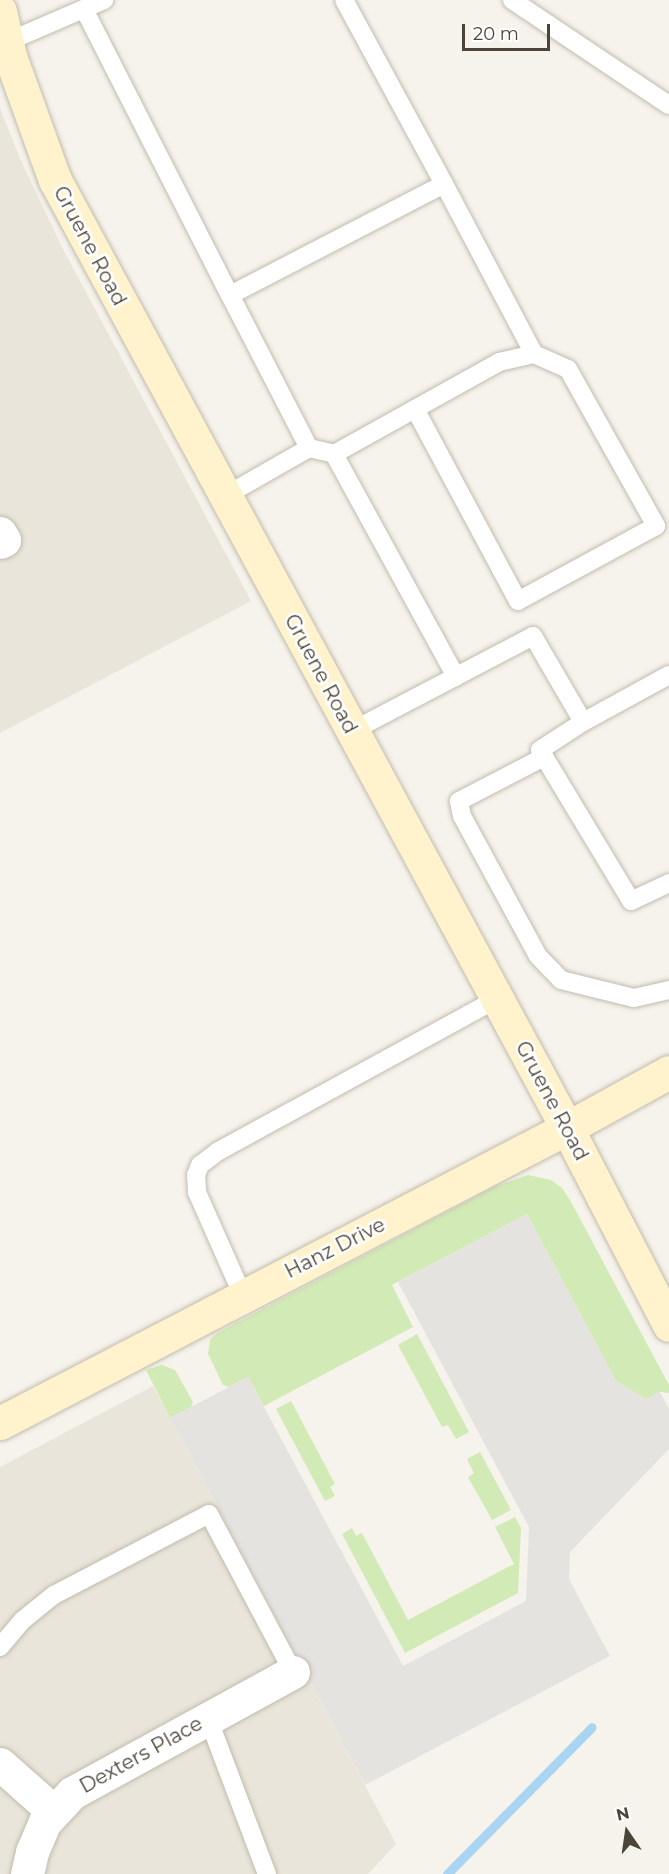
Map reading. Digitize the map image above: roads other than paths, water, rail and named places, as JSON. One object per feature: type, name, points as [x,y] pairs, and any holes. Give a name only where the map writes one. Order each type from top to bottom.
[{"type":"street","name":"Gruene Road","points":[[3,27],[55,180],[567,1128],[669,1325]]},
{"type":"street","points":[[0,533],[4,540],[0,542]]},
{"type":"street","name":"Hanz Drive","points":[[0,1423],[567,1128],[669,1072]]},
{"type":"street","name":"Dexters Place","points":[[27,1874],[38,1836],[53,1811],[84,1785],[293,1672]]},
{"type":"street","points":[[0,1764],[53,1811]]},
{"type":"lane","points":[[3,27],[84,9],[104,0]]},
{"type":"lane","points":[[344,0],[534,354]]},
{"type":"lane","points":[[512,0],[669,105]]},
{"type":"lane","points":[[84,9],[309,448]]},
{"type":"lane","points":[[231,295],[444,184]]},
{"type":"lane","points":[[225,496],[309,448],[334,454],[415,409],[500,362],[534,354],[568,369],[656,526],[518,601],[415,409]]},
{"type":"lane","points":[[334,454],[456,677]]},
{"type":"lane","points":[[352,731],[533,636],[583,722]]},
{"type":"lane","points":[[669,675],[583,722],[540,750],[631,901],[669,883]]},
{"type":"lane","points":[[544,757],[459,801],[462,816],[538,956],[561,980],[634,998],[669,990]]},
{"type":"lane","points":[[243,1296],[197,1192],[196,1174],[200,1165],[218,1152],[497,999]]},
{"type":"lane","points":[[0,1647],[23,1620],[54,1595],[209,1514],[293,1672]]},
{"type":"lane","points":[[208,1718],[267,1874]]},
{"type":"waterway","points":[[447,1874],[592,1727]]}]
